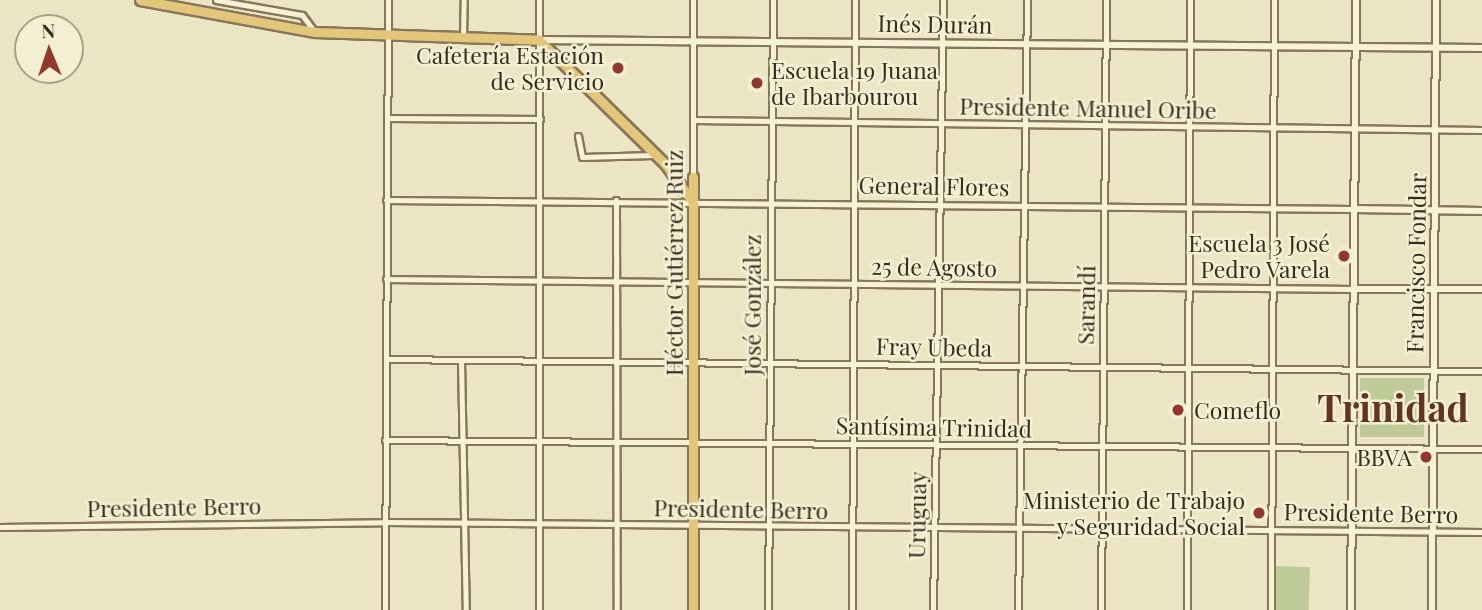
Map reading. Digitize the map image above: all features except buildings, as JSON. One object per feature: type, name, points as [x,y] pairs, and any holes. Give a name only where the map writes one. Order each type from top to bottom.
[{"type":"highway","name":"Inés Durán","points":[[140,0],[315,32],[388,38],[539,40]]},
{"type":"highway","points":[[539,40],[680,180],[692,201]]},
{"type":"highway","points":[[666,166],[692,177]]},
{"type":"highway","points":[[680,180],[692,177]]},
{"type":"highway","name":"Héctor Gutiérrez Ruiz","points":[[692,177],[693,610]]},
{"type":"street","points":[[221,15],[221,0],[302,15],[315,32]]},
{"type":"street","points":[[385,610],[388,0]]},
{"type":"street","points":[[463,39],[464,0]]},
{"type":"street","points":[[539,0],[539,610]]},
{"type":"street","name":"Héctor Gutiérrez Ruiz","points":[[692,177],[693,0]]},
{"type":"street","name":"José González","points":[[768,610],[773,0]]},
{"type":"street","points":[[852,610],[855,0]]},
{"type":"street","name":"Uruguay","points":[[933,610],[943,0]]},
{"type":"street","points":[[1018,610],[1018,446],[1027,0]]},
{"type":"street","name":"Sarandí","points":[[1101,610],[1105,0]]},
{"type":"street","points":[[1187,610],[1186,368],[1190,0]]},
{"type":"street","points":[[1271,610],[1274,0]]},
{"type":"street","points":[[1351,610],[1356,0]]},
{"type":"street","name":"Francisco Fondar","points":[[1432,610],[1436,0]]},
{"type":"street","name":"Inés Durán","points":[[539,40],[1482,48]]},
{"type":"street","points":[[387,118],[540,119]]},
{"type":"street","name":"Presidente Manuel Oribe","points":[[693,120],[1482,130]]},
{"type":"street","points":[[578,136],[582,157],[654,155]]},
{"type":"street","name":"General Flores","points":[[386,200],[855,202],[1482,211]]},
{"type":"street","points":[[617,200],[617,610]]},
{"type":"street","name":"25 de Agosto","points":[[386,279],[1482,289]]},
{"type":"street","name":"Fray Ubeda","points":[[386,359],[853,362],[1482,371]]},
{"type":"street","points":[[461,360],[466,610]]},
{"type":"street","name":"Santísima Trinidad","points":[[385,440],[1482,449]]},
{"type":"street","name":"Presidente Berro","points":[[0,527],[386,522],[1482,532]]},
{"type":"green space","points":[[1360,378],[1424,378],[1424,437],[1360,437]]},
{"type":"green space","points":[[1275,566],[1310,567],[1308,610],[1273,610]]},
{"type":"place","name":"Cafetería Estación de Servicio","points":[[618,68]]},
{"type":"place","name":"Escuela 19 Juana de Ibarbourou","points":[[757,83]]},
{"type":"place","name":"Escuela 3 José Pedro Varela","points":[[1344,256]]},
{"type":"place","name":"Comeflo","points":[[1178,410]]},
{"type":"place","name":"BBVA","points":[[1426,457]]},
{"type":"place","name":"Ministerio de Trabajo y Seguridad Social","points":[[1259,513]]},
{"type":"district","name":"Trinidad","points":[[1393,407]]}]
